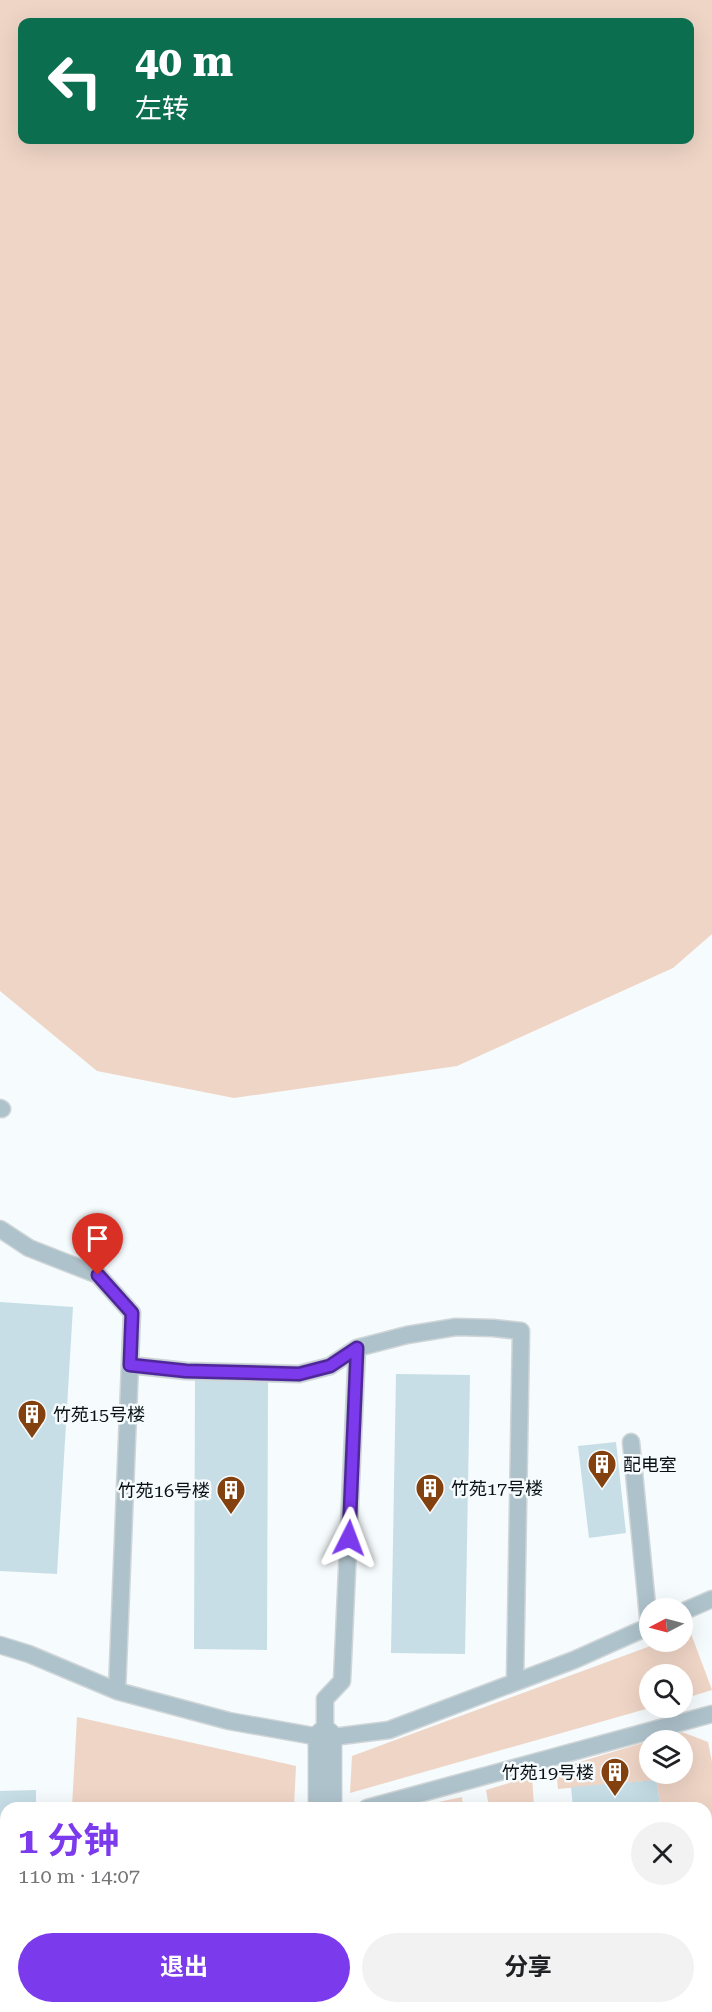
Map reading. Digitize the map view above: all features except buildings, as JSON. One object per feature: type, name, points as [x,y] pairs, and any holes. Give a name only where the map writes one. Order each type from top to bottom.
[{"type":"street","points":[[325,1738],[325,1802]]},
{"type":"lane","points":[[0,1229],[28,1248],[98,1275],[132,1313],[117,1691]]},
{"type":"lane","points":[[130,1365],[186,1371],[299,1374],[330,1366],[357,1348],[406,1335],[456,1327],[521,1331],[515,1682]]},
{"type":"lane","points":[[325,1738],[325,1699],[342,1681],[357,1348]]},
{"type":"lane","points":[[631,1442],[646,1598]]},
{"type":"lane","points":[[693,1607],[712,1599]]},
{"type":"lane","points":[[0,1645],[29,1654],[117,1691],[229,1721],[325,1738],[389,1730],[574,1660],[639,1631]]},
{"type":"lane","points":[[389,1802],[712,1714]]},
{"type":"shaded area","points":[[0,0],[712,0],[712,934],[673,968],[457,1066],[234,1098],[97,1071],[0,991]]},
{"type":"shaded area","points":[[693,1639],[712,1690],[693,1696],[693,1664],[639,1664],[639,1711],[350,1793],[352,1756],[639,1650],[693,1652]]},
{"type":"shaded area","points":[[77,1717],[296,1766],[294,1802],[72,1802]]},
{"type":"shaded area","points":[[693,1736],[708,1742],[712,1762],[712,1802],[659,1802],[657,1784],[693,1784]]},
{"type":"shaded area","points":[[639,1744],[639,1782],[558,1789],[556,1769]]},
{"type":"shaded area","points":[[532,1776],[534,1802],[488,1802],[486,1790]]},
{"type":"shaded area","points":[[462,1797],[462,1802],[438,1802]]},
{"type":"place","name":"竹苑15号楼","points":[[32,1440]]},
{"type":"place","name":"配电室","points":[[602,1490]]},
{"type":"place","name":"竹苑17号楼","points":[[430,1514]]},
{"type":"place","name":"竹苑16号楼","points":[[231,1516]]},
{"type":"place","name":"竹苑19号楼","points":[[615,1798]]},
{"type":"route","points":[[98,1275],[132,1313],[130,1365],[186,1371],[299,1374],[330,1366],[357,1348],[349,1538]]}]
